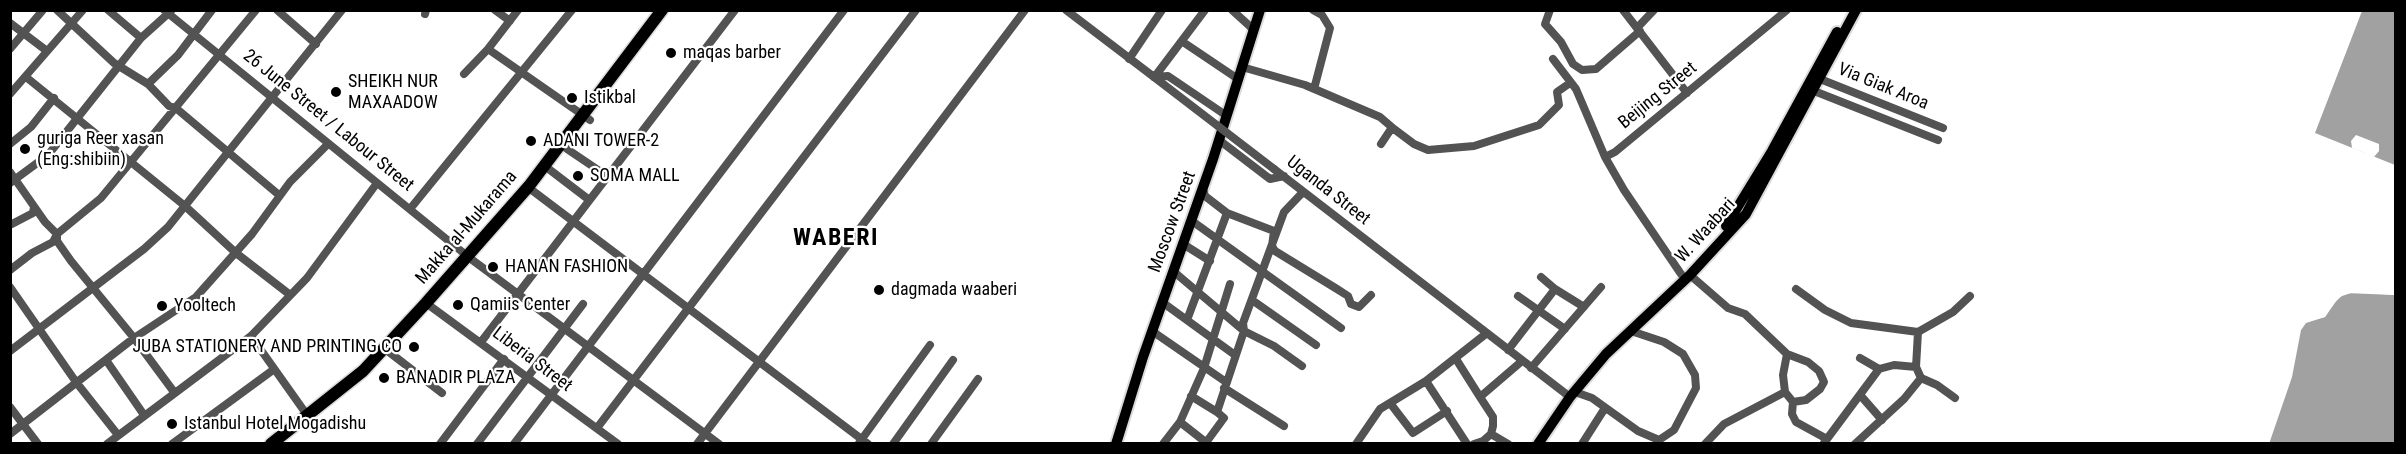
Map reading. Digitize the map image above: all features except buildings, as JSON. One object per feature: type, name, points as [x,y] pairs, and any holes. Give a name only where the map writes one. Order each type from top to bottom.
[{"type":"highway","name":"Makka al-Mukarama","points":[[647,38],[662,10]]},
{"type":"highway","name":"Makka al-Mukarama","points":[[469,257],[533,191],[647,38],[672,10]]},
{"type":"highway","name":"Makka al-Mukarama","points":[[272,444],[348,395],[389,352],[587,118]]},
{"type":"highway","name":"Makka al-Mukarama","points":[[284,444],[363,371],[428,305]]},
{"type":"main road","name":"Moscow Street","points":[[1116,444],[1152,331],[1203,189],[1260,10]]},
{"type":"main road","name":"W. Waabari","points":[[1532,444],[1606,348],[1746,214],[1849,10]]},
{"type":"main road","name":"W. Waabari","points":[[1816,77],[1856,10]]},
{"type":"main road","name":"W. Waabari","points":[[1538,444],[1570,395],[1606,354],[1685,274]]},
{"type":"street","points":[[10,49],[43,10]]},
{"type":"street","points":[[57,10],[120,66],[148,84],[169,106],[177,109],[279,195]]},
{"type":"street","points":[[10,94],[82,10]]},
{"type":"street","points":[[108,10],[141,38]]},
{"type":"street","points":[[148,84],[178,55],[212,10]]},
{"type":"street","points":[[10,270],[32,253],[53,242],[57,234],[101,198],[221,56],[256,10]]},
{"type":"street","points":[[277,10],[316,44]]},
{"type":"street","points":[[10,351],[40,331],[144,249],[168,227],[342,10]]},
{"type":"street","points":[[495,10],[510,21]]},
{"type":"street","points":[[464,74],[488,49],[518,10]]},
{"type":"street","points":[[410,209],[572,10]]},
{"type":"street","points":[[481,342],[735,10]]},
{"type":"street","points":[[514,444],[844,10]]},
{"type":"street","points":[[597,428],[916,10]]},
{"type":"street","points":[[697,444],[1025,10]]},
{"type":"street","name":"Uganda Street","points":[[1066,10],[1284,176],[1531,369],[1570,395],[1592,398],[1638,431],[1660,442]]},
{"type":"street","points":[[1129,58],[1162,10]]},
{"type":"street","points":[[1154,77],[1183,42],[1205,10]]},
{"type":"street","points":[[1232,10],[1254,30]]},
{"type":"street","points":[[1313,10],[1322,15],[1330,28],[1314,89]]},
{"type":"street","points":[[1550,10],[1545,24],[1561,42],[1573,64],[1582,70],[1596,69],[1639,29],[1654,10]]},
{"type":"street","points":[[1623,10],[1687,93]]},
{"type":"street","name":"Beijing Street","points":[[1553,59],[1573,86],[1605,157],[1615,152],[1787,10]]},
{"type":"street","points":[[168,12],[141,38],[48,155],[13,178],[57,234],[57,241],[92,289],[134,338],[174,392]]},
{"type":"street","name":"26 June Street / Labour Street","points":[[168,12],[327,145],[469,257],[719,444]]},
{"type":"street","points":[[10,23],[46,51]]},
{"type":"street","points":[[1183,42],[1238,79]]},
{"type":"street","points":[[488,49],[587,118]]},
{"type":"street","points":[[1242,67],[1314,89],[1380,117],[1414,144],[1428,150],[1474,146],[1539,125],[1559,105],[1557,92],[1573,86]]},
{"type":"street","points":[[26,76],[184,206],[236,253],[289,294]]},
{"type":"street","points":[[1154,77],[1168,76],[1227,116]]},
{"type":"street","name":"Via Giak Aroa","points":[[1816,77],[1943,128]]},
{"type":"street","name":"Via Giak Aroa","points":[[1810,89],[1938,140]]},
{"type":"street","points":[[10,144],[22,136],[54,98]]},
{"type":"street","points":[[1381,144],[1391,129],[1395,129]]},
{"type":"street","points":[[1219,140],[1270,178],[1284,176]]},
{"type":"street","points":[[10,434],[134,338],[196,297],[236,253],[279,195],[307,163],[327,145]]},
{"type":"street","points":[[567,148],[607,176]]},
{"type":"street","points":[[1605,157],[1624,190],[1685,274],[1728,308],[1745,314],[1787,354],[1808,362],[1819,371],[1824,382],[1820,389],[1806,400],[1793,402]]},
{"type":"street","points":[[550,170],[588,200]]},
{"type":"street","points":[[107,444],[251,336],[289,294],[307,278],[377,183]]},
{"type":"street","points":[[1203,189],[1205,196],[1227,213],[1274,231],[1272,246]]},
{"type":"street","points":[[533,191],[863,442],[930,345]]},
{"type":"street","points":[[1217,412],[1244,331],[1243,323],[1284,212],[1303,192]]},
{"type":"street","points":[[10,225],[33,213],[34,207]]},
{"type":"street","points":[[1187,320],[1227,213]]},
{"type":"street","points":[[1192,221],[1341,328]]},
{"type":"street","points":[[1183,244],[1210,261]]},
{"type":"street","points":[[1272,246],[1337,288],[1348,297],[1351,304],[1359,307],[1371,296]]},
{"type":"street","points":[[1173,271],[1221,309],[1244,331],[1274,346],[1302,366]]},
{"type":"street","points":[[1541,277],[1584,307]]},
{"type":"street","points":[[1163,444],[1180,422],[1204,368],[1230,284]]},
{"type":"street","points":[[10,287],[76,382],[118,435]]},
{"type":"street","points":[[1531,369],[1601,287]]},
{"type":"street","points":[[1508,350],[1556,289]]},
{"type":"street","points":[[1796,289],[1825,310],[1851,323],[1918,333],[1953,312],[1970,296]]},
{"type":"street","points":[[1518,296],[1565,329]]},
{"type":"street","points":[[1252,300],[1316,345]]},
{"type":"street","points":[[1162,302],[1235,355]]},
{"type":"street","points":[[477,444],[583,304]]},
{"type":"street","name":"Liberia Street","points":[[428,305],[618,444]]},
{"type":"street","points":[[1152,331],[1284,426]]},
{"type":"street","points":[[1631,331],[1664,342],[1683,354],[1695,375],[1696,388],[1687,408],[1674,430],[1660,442]]},
{"type":"street","points":[[1356,444],[1380,409],[1426,381],[1487,333]]},
{"type":"street","points":[[1918,333],[1916,367],[1920,378],[1937,385],[1955,398]]},
{"type":"street","points":[[251,336],[310,419]]},
{"type":"street","points":[[389,352],[442,393]]},
{"type":"street","points":[[1787,354],[1783,375],[1785,392],[1793,402],[1792,414],[1796,422],[1825,441],[1861,396],[1879,369],[1894,365],[1916,367]]},
{"type":"street","points":[[1860,358],[1879,369]]},
{"type":"street","points":[[440,444],[504,359]]},
{"type":"street","points":[[1456,359],[1493,417],[1491,434],[1483,441],[1474,444]]},
{"type":"street","points":[[106,360],[144,415]]},
{"type":"street","points":[[893,444],[953,360]]},
{"type":"street","points":[[1480,397],[1522,361]]},
{"type":"street","points":[[172,444],[273,370]]},
{"type":"street","points":[[1855,444],[1914,388],[1920,378]]},
{"type":"street","points":[[932,444],[978,379]]},
{"type":"street","points":[[1426,381],[1467,444]]},
{"type":"street","points":[[1705,444],[1724,424],[1785,392]]},
{"type":"street","points":[[1180,422],[1206,443],[1224,418],[1191,396]]},
{"type":"street","points":[[1861,396],[1882,420]]},
{"type":"street","points":[[1390,403],[1413,433],[1447,411]]},
{"type":"street","points":[[10,407],[38,444]]},
{"type":"street","points":[[1581,444],[1605,408]]},
{"type":"street","points":[[1491,434],[1508,444]]},
{"type":"shaded area","points":[[2362,11],[2395,11],[2395,165],[2315,133]]},
{"type":"shaded area","points":[[2354,292],[2395,295],[2395,443],[2269,444],[2292,377],[2301,330],[2306,323],[2325,317],[2339,297]]},
{"type":"pier","points":[[2356,135],[2379,144],[2379,151],[2374,157],[2352,148],[2351,141]]},
{"type":"pier","points":[[2354,289],[2396,292],[2395,295],[2345,293],[2332,305],[2325,317],[2311,320],[2310,318],[2323,315],[2337,295]]},
{"type":"place","name":"maqas barber","points":[[671,53]]},
{"type":"place","name":"SHEIKH NUR MAXAADOW","points":[[336,92]]},
{"type":"place","name":"Istikbal","points":[[572,98]]},
{"type":"place","name":"ADANI TOWER-2","points":[[531,141]]},
{"type":"place","name":"guriga Reer xasan (Eng:shibiin)","points":[[25,149]]},
{"type":"place","name":"SOMA MALL","points":[[578,176]]},
{"type":"place","name":"HANAN FASHION","points":[[493,267]]},
{"type":"place","name":"dagmada waaberi","points":[[879,290]]},
{"type":"place","name":"Qamiis Center","points":[[458,305]]},
{"type":"place","name":"Yooltech","points":[[162,306]]},
{"type":"place","name":"JUBA STATIONERY AND PRINTING CO","points":[[414,347]]},
{"type":"place","name":"BANADIR PLAZA","points":[[384,378]]},
{"type":"place","name":"Istanbul Hotel Mogadishu","points":[[172,424]]},
{"type":"district","name":"WABERI","points":[[836,239]]}]
